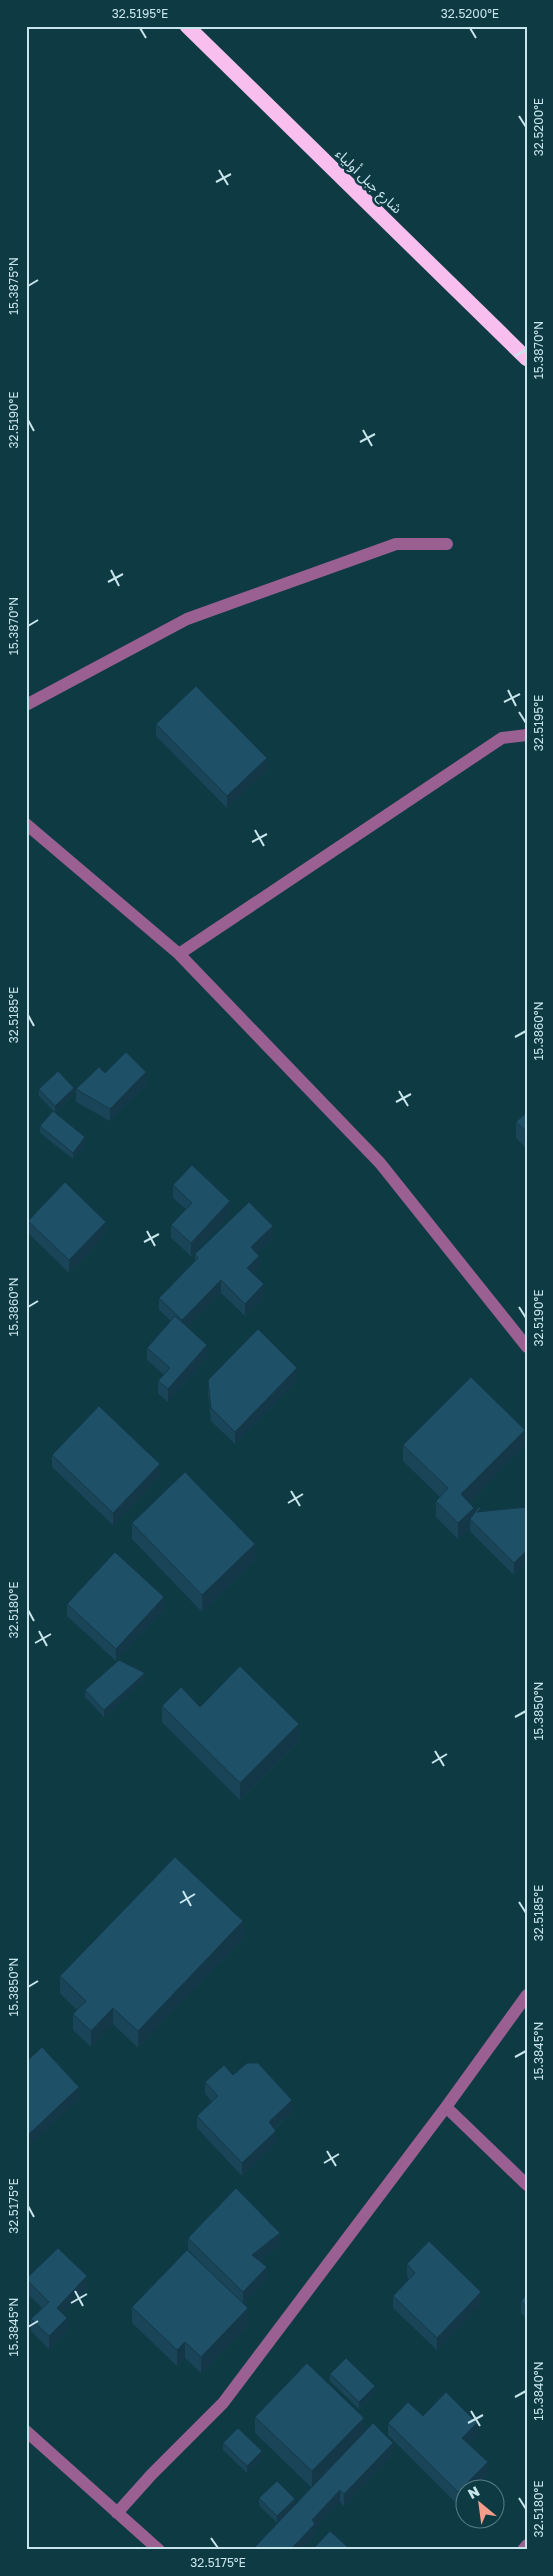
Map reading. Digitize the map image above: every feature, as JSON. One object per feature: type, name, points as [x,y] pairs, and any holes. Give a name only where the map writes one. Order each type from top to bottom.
[{"type":"highway","name":"شارع جبل أولياء","points":[[187,26],[527,360]]},
{"type":"street","points":[[26,705],[187,619],[396,544],[447,544]]},
{"type":"street","points":[[179,954],[502,738],[527,734]]},
{"type":"street","points":[[26,824],[179,954],[380,1163],[527,1347]]},
{"type":"street","points":[[117,2513],[152,2474],[223,2403],[446,2107],[527,1995]]},
{"type":"street","points":[[446,2107],[527,2185]]},
{"type":"street","points":[[26,2431],[159,2550]]},
{"type":"street","points":[[523,2550],[527,2545]]},
{"type":"building","points":[[196,686],[267,758],[227,796],[156,724]]},
{"type":"building","points":[[126,1052],[146,1072],[110,1109],[76,1089],[99,1067],[105,1073]]},
{"type":"building","points":[[58,1071],[74,1088],[55,1106],[39,1089]]},
{"type":"building","points":[[53,1111],[85,1137],[73,1153],[40,1126]]},
{"type":"building","points":[[527,1112],[527,1132],[516,1122]]},
{"type":"building","points":[[192,1165],[230,1201],[191,1243],[171,1225],[192,1203],[173,1185]]},
{"type":"building","points":[[65,1182],[106,1222],[69,1260],[28,1221]]},
{"type":"building","points":[[249,1202],[273,1226],[251,1247],[259,1256],[247,1268],[264,1284],[245,1304],[221,1280],[182,1320],[159,1298],[198,1258],[195,1254]]},
{"type":"building","points":[[175,1316],[207,1345],[168,1389],[158,1381],[170,1368],[147,1348]]},
{"type":"building","points":[[258,1329],[297,1368],[235,1432],[211,1408],[208,1380]]},
{"type":"building","points":[[471,1377],[525,1430],[461,1494],[474,1508],[458,1523],[436,1501],[448,1488],[403,1445]]},
{"type":"building","points":[[99,1406],[160,1464],[113,1513],[52,1455]]},
{"type":"building","points":[[185,1472],[255,1544],[202,1595],[132,1523]]},
{"type":"building","points":[[479,1507],[481,1508],[477,1512],[527,1507],[527,1550],[514,1563],[470,1519]]},
{"type":"building","points":[[115,1552],[164,1597],[116,1649],[67,1604]]},
{"type":"building","points":[[119,1660],[145,1673],[104,1710],[85,1690]]},
{"type":"building","points":[[240,1666],[299,1724],[240,1783],[162,1706],[181,1687],[200,1707]]},
{"type":"building","points":[[175,1857],[243,1921],[138,2031],[113,2008],[91,2031],[73,2014],[86,2001],[60,1976]]},
{"type":"building","points":[[42,2047],[79,2087],[26,2137],[26,2062]]},
{"type":"building","points":[[247,2063],[258,2063],[292,2100],[269,2122],[276,2131],[242,2163],[197,2116],[218,2096],[205,2082],[224,2065],[233,2075]]},
{"type":"building","points":[[236,2188],[280,2233],[252,2255],[267,2267],[243,2292],[188,2238]]},
{"type":"building","points":[[429,2241],[481,2292],[437,2338],[393,2296],[415,2273],[407,2264]]},
{"type":"building","points":[[58,2248],[87,2276],[57,2308],[67,2318],[49,2336],[31,2319],[49,2302],[26,2279]]},
{"type":"building","points":[[187,2250],[248,2308],[201,2357],[185,2342],[177,2350],[132,2307]]},
{"type":"building","points":[[527,2294],[527,2307],[521,2301]]},
{"type":"building","points":[[346,2358],[375,2386],[359,2402],[330,2374]]},
{"type":"building","points":[[307,2363],[364,2418],[312,2471],[255,2417]]},
{"type":"building","points":[[446,2392],[477,2423],[462,2438],[488,2462],[472,2478],[456,2478],[456,2490],[388,2423],[408,2402],[423,2416]]},
{"type":"building","points":[[373,2423],[393,2443],[344,2494],[340,2490],[312,2520],[315,2524],[290,2550],[252,2550]]},
{"type":"building","points":[[238,2428],[262,2451],[247,2466],[223,2443]]},
{"type":"building","points":[[277,2481],[295,2499],[277,2516],[259,2498]]},
{"type":"building","points":[[330,2531],[351,2550],[312,2550]]}]
